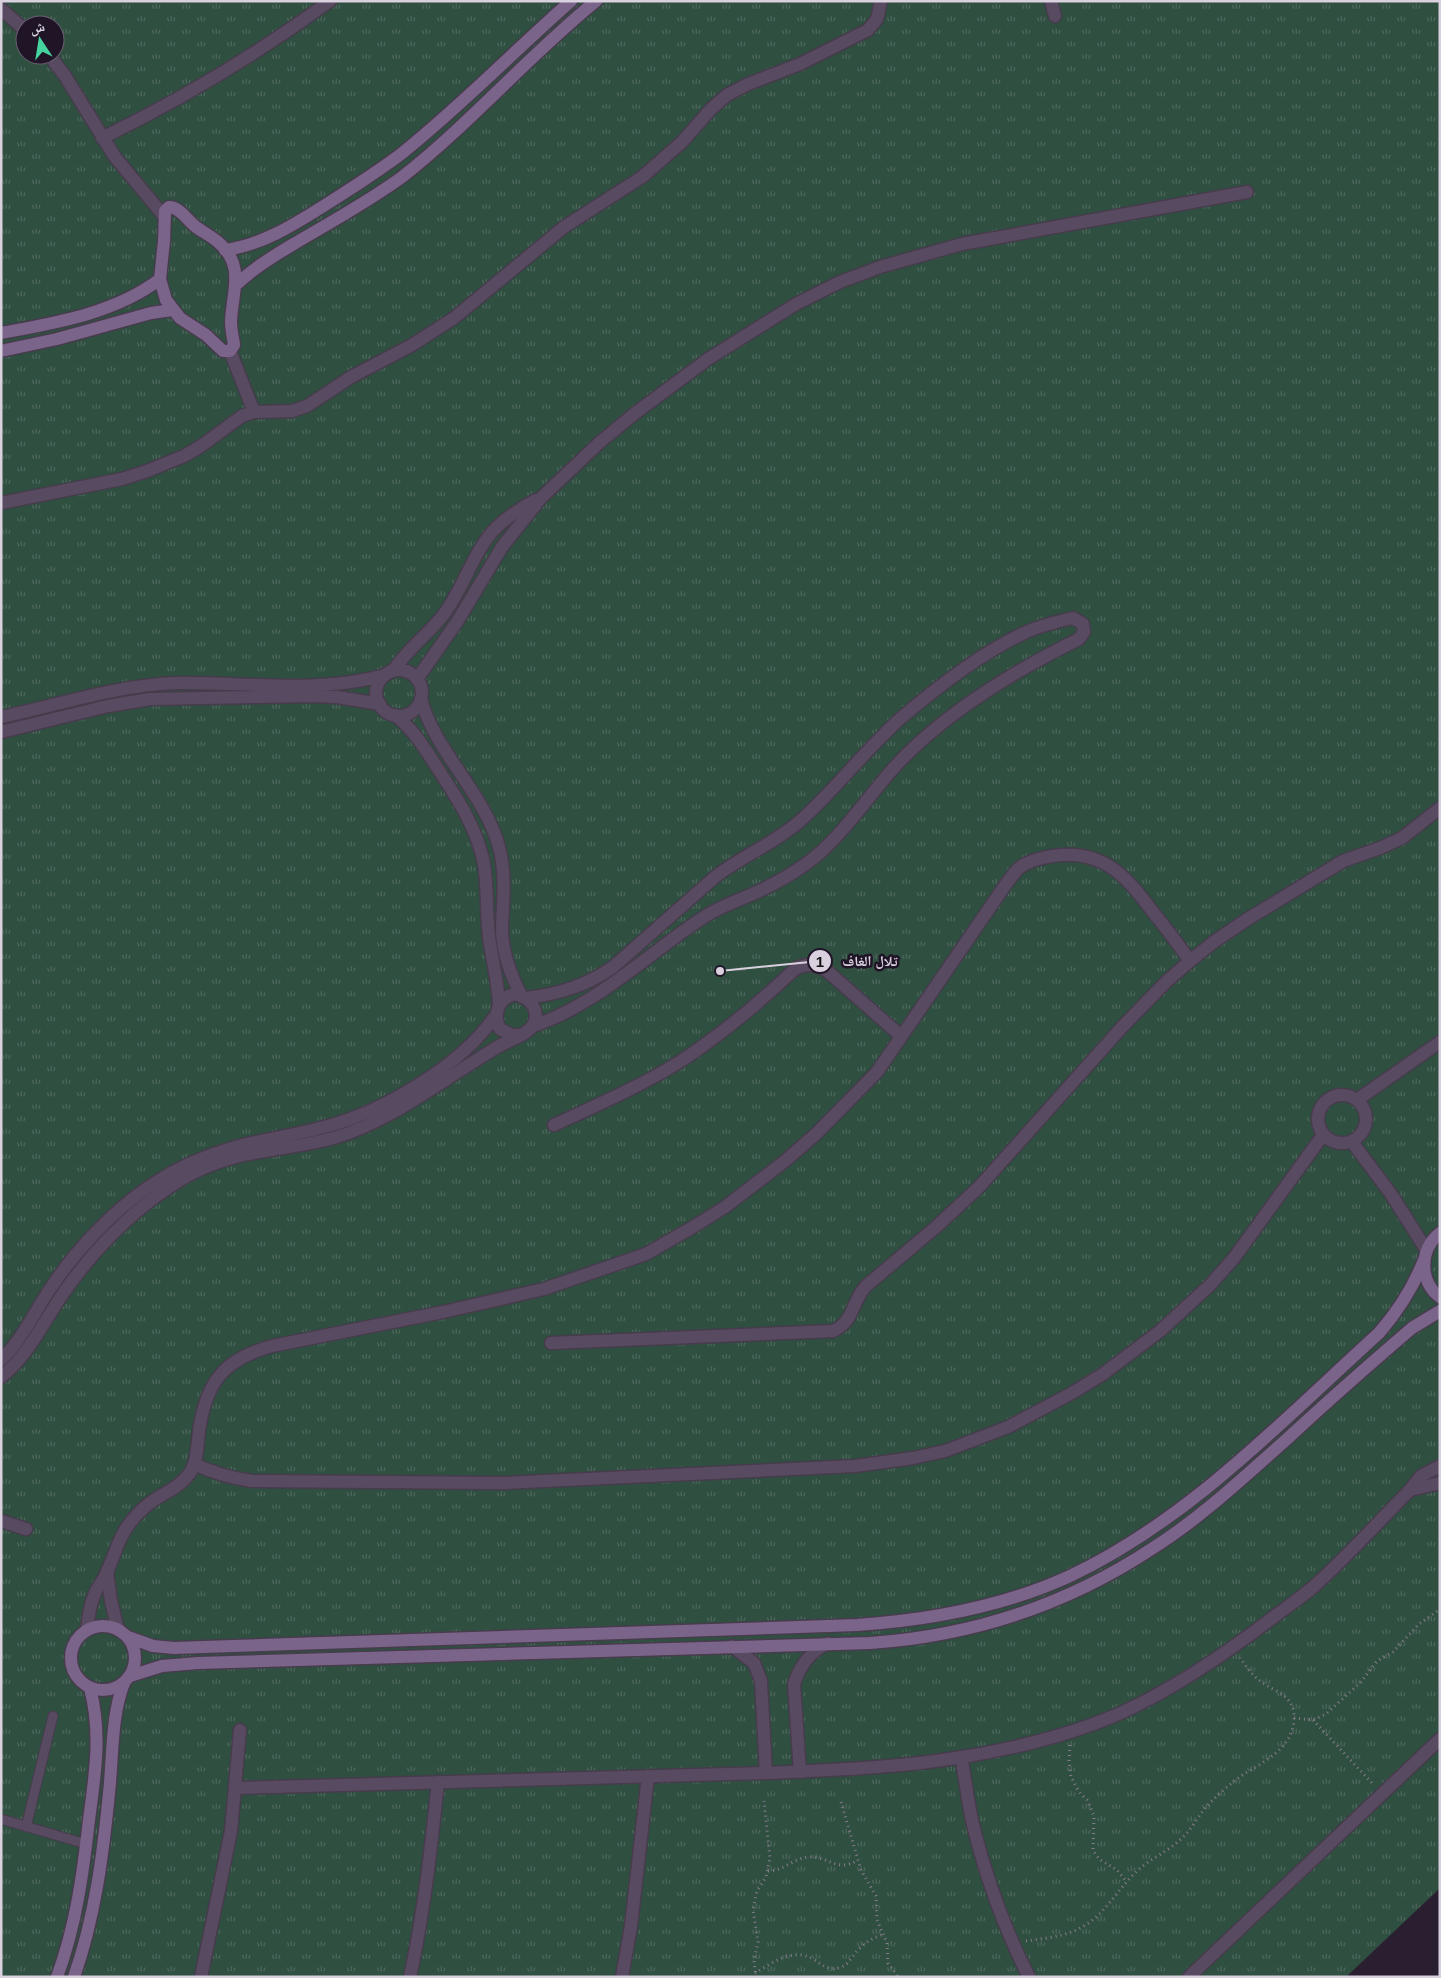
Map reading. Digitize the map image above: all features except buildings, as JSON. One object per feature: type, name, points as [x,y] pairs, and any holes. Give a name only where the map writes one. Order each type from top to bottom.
[{"type":"street","points":[[102,138],[215,79],[330,1]]},
{"type":"street","points":[[225,250],[240,248],[268,237],[314,212],[374,173],[426,133],[571,1]]},
{"type":"street","points":[[237,284],[259,265],[364,202],[433,152],[464,125],[552,39],[596,1]]},
{"type":"street","points":[[1,503],[88,487],[147,471],[184,456],[201,446],[230,423],[254,412],[292,411],[307,406],[351,377],[412,345],[454,318],[564,227],[642,176],[682,142],[711,109],[728,95],[748,84],[800,64],[868,30],[877,19],[881,1]]},
{"type":"street","points":[[1051,1],[1055,16]]},
{"type":"street","points":[[1,9],[15,21]]},
{"type":"street","points":[[56,65],[78,96],[102,138],[128,174],[164,216]]},
{"type":"street","points":[[418,679],[457,622],[502,546],[541,498],[599,443],[671,386],[753,330],[796,304],[840,282],[904,260],[962,244],[1247,192]]},
{"type":"street","points":[[169,207],[174,207],[190,222],[218,242],[234,265],[237,284],[231,321],[234,345],[230,351],[223,351],[206,335],[180,318],[172,310],[164,295],[160,279],[164,241],[164,216],[165,211],[169,207]]},
{"type":"street","points":[[1,333],[54,322],[117,303],[133,297],[160,279]]},
{"type":"street","points":[[1,352],[57,339],[151,312],[172,310]]},
{"type":"street","points":[[230,351],[254,412]]},
{"type":"street","points":[[519,1035],[512,1035],[500,1029],[497,1010],[497,982],[488,935],[487,884],[478,841],[463,809],[415,734],[395,715],[384,709],[376,692],[378,686],[403,657],[443,616],[489,537],[500,525],[526,506],[541,498]]},
{"type":"street","points":[[474,562],[487,569]]},
{"type":"street","points":[[1,1360],[13,1348],[48,1292],[78,1253],[117,1212],[151,1185],[188,1164],[232,1148],[330,1126],[368,1112],[410,1089],[458,1057],[478,1038],[509,996],[524,997],[554,994],[576,988],[602,974],[613,967],[715,877],[732,864],[774,840],[801,820],[900,719],[930,695],[993,651],[1023,634],[1047,624],[1073,618],[1082,624],[1084,632],[1079,639],[1027,666],[983,693],[928,735],[888,774],[836,838],[800,868],[778,882],[701,918],[611,986],[566,1013],[533,1026],[408,1103],[362,1127],[315,1142],[225,1160],[206,1167],[171,1186],[132,1217],[96,1252],[64,1293],[23,1355],[1,1377]]},
{"type":"street","points":[[1,732],[108,706],[150,699],[294,691],[406,671],[418,679],[422,692],[421,700],[408,714],[395,715]]},
{"type":"street","points":[[1,717],[148,685],[196,684],[294,691],[380,704]]},
{"type":"street","points":[[421,700],[428,720],[482,808],[495,836],[502,864],[504,944],[511,973],[524,997],[534,1008],[535,1020],[533,1026]]},
{"type":"street","points":[[551,1343],[833,1331],[839,1328],[850,1318],[856,1298],[866,1286],[936,1227],[979,1187],[1123,1026],[1167,981],[1190,961],[1214,941],[1246,920],[1343,861],[1402,838],[1440,808]]},
{"type":"street","points":[[87,1630],[91,1604],[116,1547],[131,1521],[149,1504],[187,1478],[194,1464],[199,1430],[208,1395],[217,1378],[227,1366],[255,1350],[544,1289],[646,1254],[725,1207],[785,1161],[824,1127],[877,1072],[1006,884],[1019,868],[1054,855],[1072,854],[1106,863],[1120,872],[1133,885],[1190,961]]},
{"type":"street","points":[[554,1125],[680,1062],[741,1018],[795,969],[804,965],[812,964],[826,970],[901,1036]]},
{"type":"street","points":[[1357,1100],[1440,1042]]},
{"type":"street","points":[[1334,1096],[1350,1096],[1357,1100],[1362,1106],[1367,1120],[1362,1133],[1352,1142],[1346,1143],[1334,1142],[1324,1135],[1319,1128],[1318,1120],[1322,1106],[1334,1096]]},
{"type":"street","points":[[194,1464],[219,1475],[252,1481],[504,1483],[855,1466],[913,1458],[946,1451],[1008,1427],[1072,1393],[1132,1353],[1160,1331],[1210,1285],[1234,1258],[1324,1135]]},
{"type":"street","points":[[1352,1142],[1391,1194],[1425,1256],[1426,1279],[1431,1288],[1440,1297]]},
{"type":"street","points":[[1440,1233],[1431,1243],[1406,1298],[1395,1315],[1270,1433],[1209,1485],[1143,1534],[1095,1564],[1042,1588],[999,1602],[952,1614],[857,1625],[182,1647],[153,1646],[102,1626],[87,1630],[75,1643],[71,1660],[76,1677],[90,1688],[108,1690],[162,1666],[198,1663],[896,1641],[933,1636],[980,1626],[1037,1608],[1096,1582],[1153,1548],[1223,1496],[1412,1328],[1440,1311]]},
{"type":"street","points":[[236,1788],[800,1772],[903,1765],[1002,1750],[1073,1730],[1124,1711],[1160,1693],[1232,1648],[1310,1590],[1410,1490],[1421,1476],[1440,1466]]},
{"type":"street","points":[[1410,1490],[1418,1490],[1440,1483]]},
{"type":"street","points":[[1,1521],[26,1529]]},
{"type":"street","points":[[74,1977],[98,1888],[105,1838],[115,1713],[136,1661],[135,1652],[123,1633],[111,1601],[107,1571]]},
{"type":"street","points":[[800,1772],[794,1684],[797,1673],[810,1656],[828,1644]]},
{"type":"street","points":[[732,1646],[754,1663],[761,1681],[766,1773]]},
{"type":"street","points":[[57,1977],[74,1920],[86,1844],[98,1736],[90,1688]]},
{"type":"street","points":[[201,1977],[229,1840],[236,1788],[240,1730]]},
{"type":"street","points":[[1189,1977],[1440,1739]]},
{"type":"street","points":[[961,1757],[974,1828],[990,1886],[1029,1977]]},
{"type":"street","points":[[622,1977],[632,1926],[648,1776]]},
{"type":"street","points":[[410,1977],[419,1937],[438,1782]]},
{"type":"lane","points":[[26,1827],[53,1716]]},
{"type":"lane","points":[[1,1819],[86,1844]]},
{"type":"path","points":[[1294,1718],[1313,1720],[1326,1714],[1361,1682],[1377,1661],[1393,1652],[1419,1624],[1440,1609]]},
{"type":"path","points":[[1013,1943],[1060,1936],[1083,1927],[1102,1913],[1127,1882],[1147,1863],[1184,1837],[1206,1807],[1231,1784],[1275,1754],[1288,1739],[1294,1713],[1288,1699],[1278,1690],[1257,1678],[1232,1648]]},
{"type":"path","points":[[1313,1720],[1382,1794]]},
{"type":"path","points":[[1073,1730],[1069,1769],[1074,1785],[1087,1800],[1094,1816],[1093,1850],[1099,1859],[1116,1870],[1127,1882]]},
{"type":"path","points":[[764,1801],[770,1858],[768,1871],[758,1891],[753,1909],[758,1942],[754,1961],[755,1975],[780,1959],[794,1954],[808,1957],[824,1967],[838,1968],[850,1962],[865,1944],[884,1934]]},
{"type":"path","points":[[841,1802],[861,1870],[876,1896],[877,1920],[884,1934],[888,1963],[898,1977]]},
{"type":"path","points":[[768,1871],[781,1869],[794,1861],[809,1857],[822,1859],[838,1866],[852,1864],[858,1860]]},
{"type":"green space","points":[[1,1],[1440,1],[1440,1888],[1346,1977],[1,1977]]},
{"type":"place","name":"تلال الغاف","points":[[720,971]]}]
